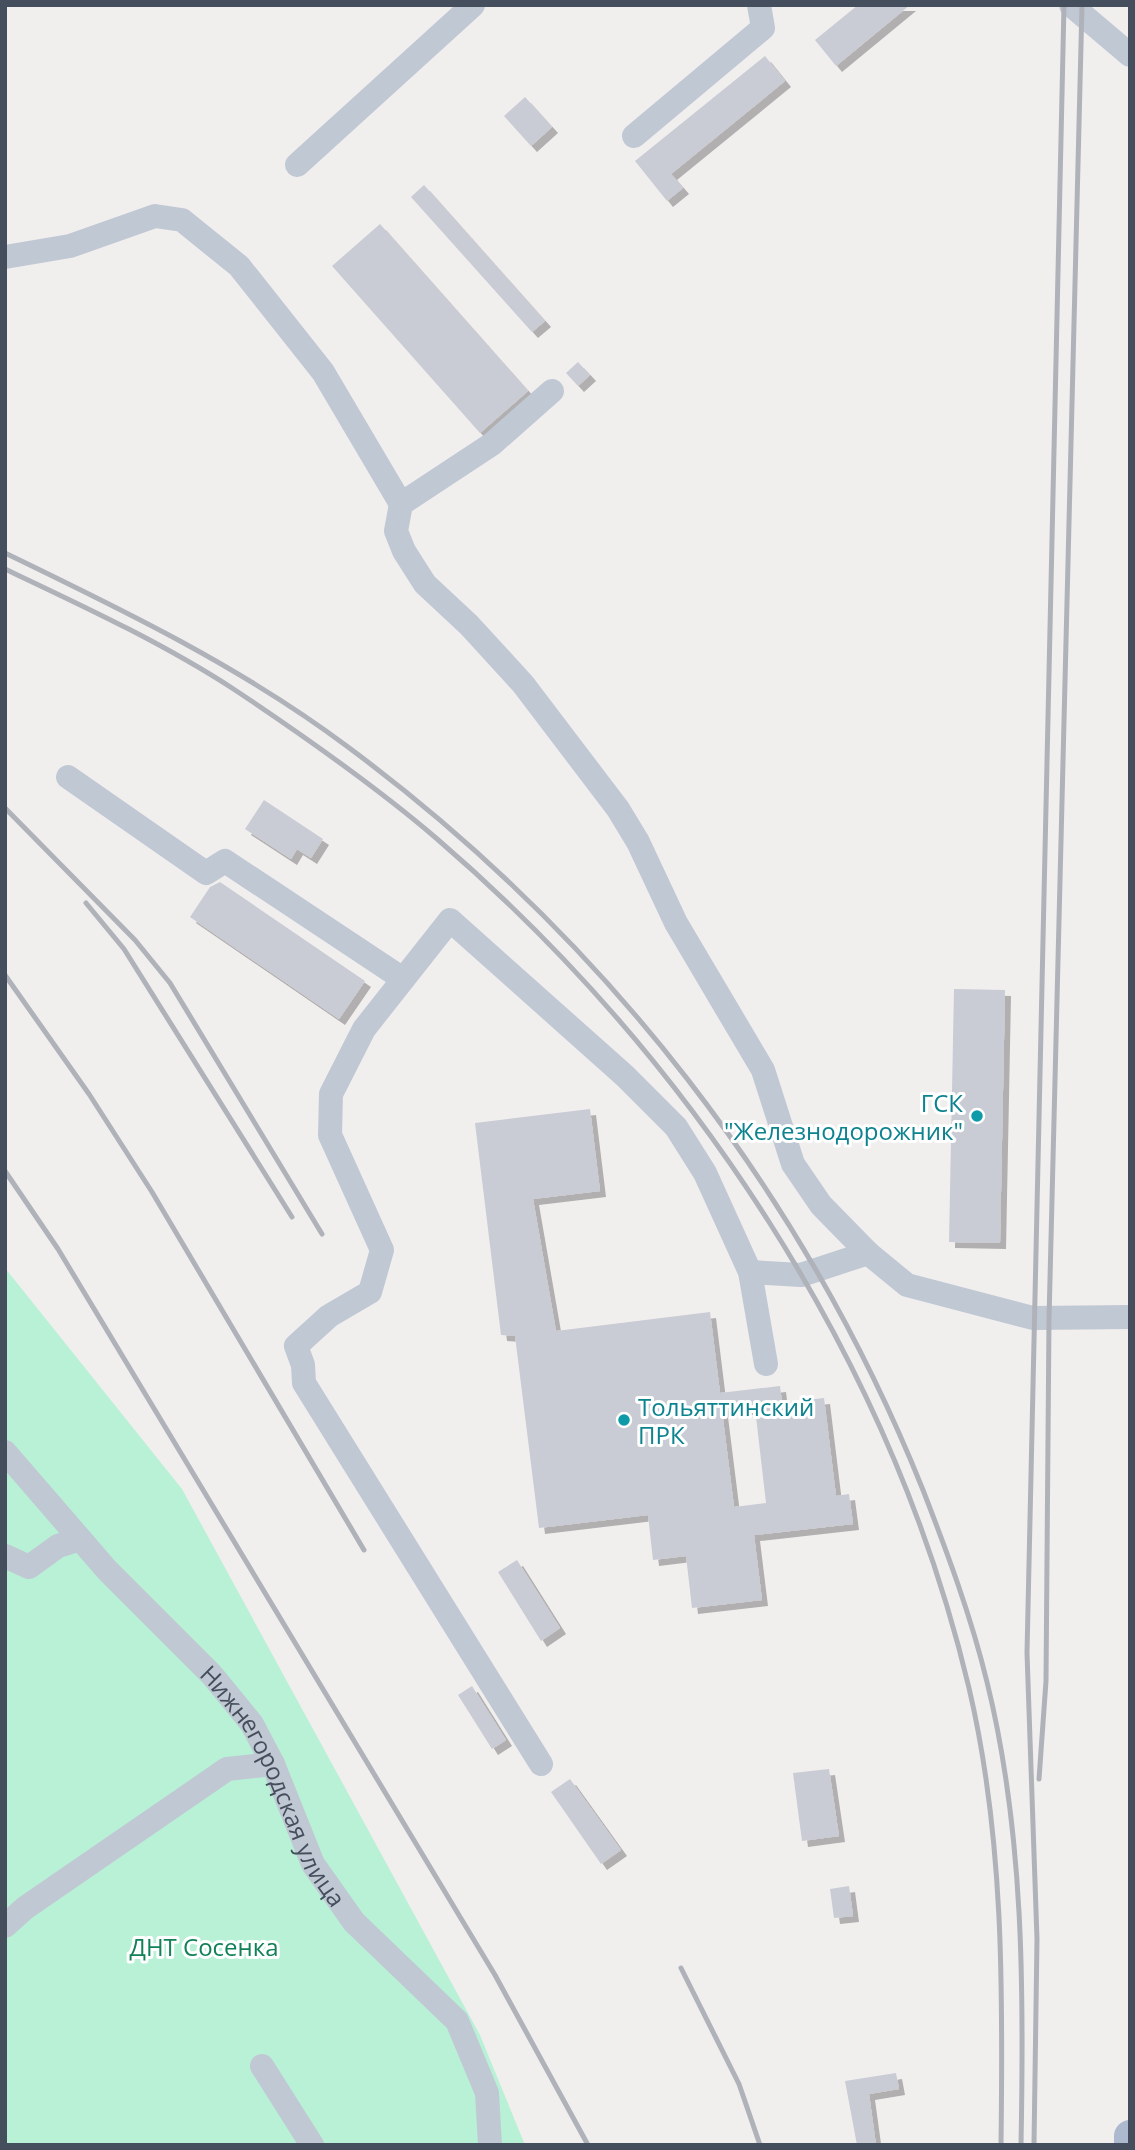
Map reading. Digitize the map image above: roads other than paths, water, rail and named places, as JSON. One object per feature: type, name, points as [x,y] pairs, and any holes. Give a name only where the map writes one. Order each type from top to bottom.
[{"type":"main road","points":[[1130,2136],[1130,2145]]},
{"type":"street","points":[[297,165],[473,5]]},
{"type":"street","points":[[634,136],[763,27],[759,5]]},
{"type":"street","points":[[1071,5],[1130,55]]},
{"type":"street","points":[[5,257],[70,246],[155,216],[182,220],[239,267],[323,372],[401,505],[396,531],[404,551],[425,584],[469,625],[523,684],[618,809],[719,1000],[763,1070],[793,1164],[821,1205],[868,1253],[907,1285],[987,1308],[1041,1318],[1130,1317]]},
{"type":"street","points":[[401,505],[492,444],[552,391]]},
{"type":"street","points":[[68,777],[206,873],[225,861],[403,979]]},
{"type":"street","points":[[541,1764],[304,1383],[303,1365],[296,1346],[329,1316],[370,1292],[382,1250],[330,1135],[331,1094],[363,1030],[450,920],[625,1076],[676,1128],[705,1173],[750,1272],[766,1364]]},
{"type":"street","points":[[750,1272],[801,1275],[868,1253]]},
{"type":"street","name":"Нижнегородская улица","points":[[5,1452],[107,1570],[212,1675],[251,1724],[273,1764],[313,1864],[354,1922],[457,2021],[488,2093],[490,2145]]},
{"type":"street","points":[[5,1556],[29,1567],[58,1546],[80,1539]]},
{"type":"street","points":[[5,1926],[25,1908],[227,1769],[273,1764]]},
{"type":"street","points":[[262,2066],[312,2145]]},
{"type":"railway","points":[[1034,2145],[1037,1939],[1027,1653],[1064,5]]},
{"type":"railway","points":[[1039,1779],[1046,1681],[1049,1319],[1082,5]]},
{"type":"railway","points":[[5,553],[138,619],[267,691],[348,747],[441,821],[529,901],[611,987],[687,1078],[756,1174],[819,1275],[875,1381],[932,1513],[981,1657],[999,1739],[1015,1854],[1021,1970],[1021,2145]]},
{"type":"railway","points":[[5,569],[122,626],[208,673],[338,761],[436,838],[529,924],[616,1017],[696,1116],[769,1222],[833,1332],[889,1447],[934,1566],[969,1688],[989,1801],[999,1915],[1001,2145]]},
{"type":"railway","points":[[5,808],[135,940],[170,983],[322,1234]]},
{"type":"railway","points":[[86,903],[124,949],[292,1217]]},
{"type":"railway","points":[[5,975],[89,1094],[152,1192],[364,1550]]},
{"type":"railway","points":[[5,1171],[58,1249],[495,1975],[588,2145]]},
{"type":"railway","points":[[681,1968],[739,2084],[760,2145]]},
{"type":"place","name":"ГСК \"Железнодорожник\"","points":[[977,1116]]},
{"type":"place","name":"Тольяттинский ПРК","points":[[624,1420]]},
{"type":"park label","name":"ДНТ Сосенка","points":[[204,1946]]}]
